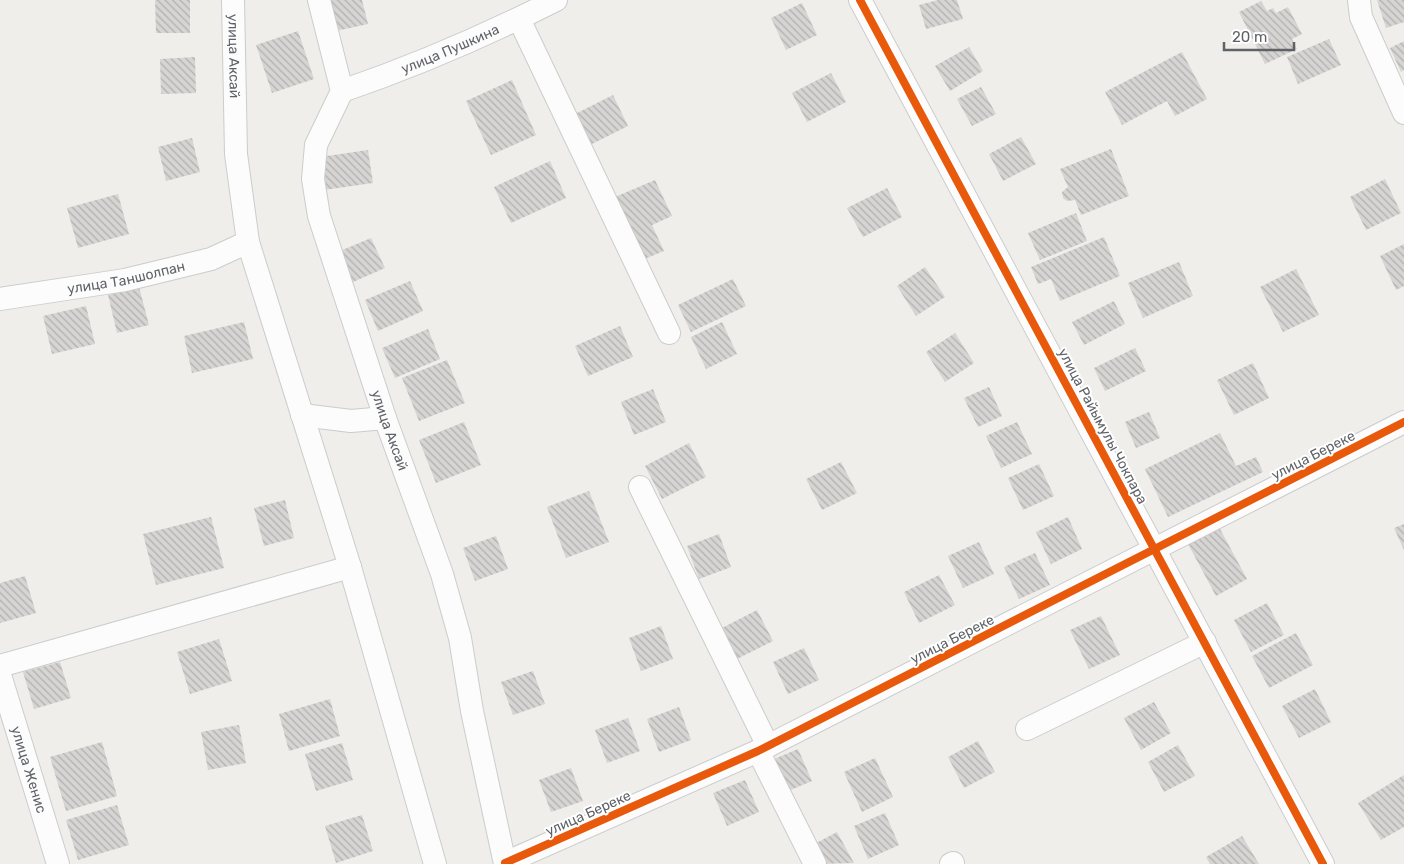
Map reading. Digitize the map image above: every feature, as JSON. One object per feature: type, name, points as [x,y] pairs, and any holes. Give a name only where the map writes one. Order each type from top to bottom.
[{"type":"street","name":"улица Аксай","points":[[233,0],[236,154],[248,242],[350,566],[435,864]]},
{"type":"street","points":[[319,0],[342,91]]},
{"type":"street","name":"улица Пушкина","points":[[342,91],[397,73],[519,19],[556,0]]},
{"type":"street","name":"улица Райымулы Чокпара","points":[[860,0],[1323,864]]},
{"type":"street","points":[[1359,0],[1361,17],[1404,113]]},
{"type":"street","points":[[519,19],[669,333]]},
{"type":"street","name":"улица Аксай","points":[[342,91],[316,145],[313,179],[319,216],[384,418],[442,574],[458,629],[472,711],[505,863]]},
{"type":"street","name":"улица Таншолпан","points":[[0,299],[125,280],[211,259],[248,242]]},
{"type":"street","points":[[302,415],[351,421],[384,418]]},
{"type":"street","name":"улица Береке","points":[[505,863],[763,749],[1404,422]]},
{"type":"street","points":[[640,487],[815,864]]},
{"type":"street","points":[[0,666],[350,566]]},
{"type":"street","points":[[1027,729],[1205,642]]},
{"type":"street","name":"улица Женис","points":[[0,675],[58,864]]},
{"type":"building","points":[[155,0],[190,0],[190,33],[156,33]]},
{"type":"building","points":[[329,0],[362,0],[368,24],[336,31]]},
{"type":"building","points":[[938,0],[957,0],[963,19],[926,29],[919,5]]},
{"type":"building","points":[[1377,0],[1404,0],[1404,22],[1386,28]]},
{"type":"building","points":[[1261,1],[1267,11],[1273,8],[1276,13],[1288,7],[1302,34],[1292,39],[1297,49],[1265,64],[1239,12]]},
{"type":"building","points":[[802,3],[817,35],[786,50],[771,18]]},
{"type":"building","points":[[298,31],[314,79],[272,93],[256,45]]},
{"type":"building","points":[[1329,39],[1341,65],[1298,84],[1287,57]]},
{"type":"building","points":[[1404,41],[1404,70],[1401,72],[1390,48]]},
{"type":"building","points":[[969,47],[983,71],[950,91],[935,66]]},
{"type":"building","points":[[1182,52],[1207,99],[1175,116],[1167,101],[1122,125],[1105,92]]},
{"type":"building","points":[[195,57],[196,93],[161,94],[160,59]]},
{"type":"building","points":[[831,73],[846,102],[807,122],[792,93]]},
{"type":"building","points":[[512,80],[536,135],[491,155],[466,101]]},
{"type":"building","points":[[981,87],[996,114],[972,126],[957,99]]},
{"type":"building","points":[[613,95],[628,126],[588,146],[573,115]]},
{"type":"building","points":[[1021,137],[1036,164],[1003,181],[989,154]]},
{"type":"building","points":[[192,138],[200,172],[166,181],[158,147]]},
{"type":"building","points":[[1111,149],[1129,196],[1081,215],[1075,200],[1067,201],[1063,198],[1062,192],[1068,187],[1060,169]]},
{"type":"building","points":[[368,150],[373,183],[324,190],[320,157]]},
{"type":"building","points":[[550,161],[566,198],[511,223],[494,187]]},
{"type":"building","points":[[1385,179],[1401,213],[1366,230],[1350,197]]},
{"type":"building","points":[[655,180],[672,216],[652,225],[664,251],[642,260],[615,197]]},
{"type":"building","points":[[887,188],[902,217],[863,237],[847,208]]},
{"type":"building","points":[[118,194],[129,234],[78,248],[67,208]]},
{"type":"building","points":[[1076,213],[1087,241],[1040,260],[1028,233]]},
{"type":"building","points":[[1104,237],[1120,276],[1060,301],[1051,279],[1038,284],[1031,267]]},
{"type":"building","points":[[371,238],[385,268],[353,282],[340,251]]},
{"type":"building","points":[[1404,244],[1404,286],[1396,290],[1380,256]]},
{"type":"building","points":[[1179,262],[1193,296],[1143,318],[1128,283]]},
{"type":"building","points":[[925,267],[945,297],[916,316],[897,286]]},
{"type":"building","points":[[1296,269],[1319,315],[1283,332],[1260,287]]},
{"type":"building","points":[[733,279],[746,306],[691,332],[678,305]]},
{"type":"building","points":[[410,281],[423,311],[378,331],[365,300]]},
{"type":"building","points":[[139,287],[149,325],[117,333],[108,295]]},
{"type":"building","points":[[1114,301],[1125,324],[1084,345],[1072,322]]},
{"type":"building","points":[[86,306],[95,344],[52,354],[43,316]]},
{"type":"building","points":[[244,322],[253,359],[192,373],[184,336]]},
{"type":"building","points":[[722,322],[737,354],[706,369],[691,337]]},
{"type":"building","points":[[620,326],[633,357],[588,376],[575,346]]},
{"type":"building","points":[[428,329],[440,359],[395,378],[382,348]]},
{"type":"building","points":[[955,333],[974,363],[945,382],[926,352]]},
{"type":"building","points":[[1135,348],[1146,371],[1105,391],[1094,368]]},
{"type":"building","points":[[447,360],[465,403],[419,421],[402,378]]},
{"type":"building","points":[[1253,363],[1269,398],[1234,415],[1217,380]]},
{"type":"building","points":[[989,387],[1002,416],[978,427],[964,398]]},
{"type":"building","points":[[653,389],[666,422],[634,435],[621,402]]},
{"type":"building","points":[[1149,412],[1160,438],[1136,448],[1125,422]]},
{"type":"building","points":[[464,422],[481,465],[436,483],[419,440]]},
{"type":"building","points":[[1017,422],[1032,454],[1001,468],[986,436]]},
{"type":"building","points":[[1220,433],[1236,466],[1256,457],[1263,472],[1168,517],[1145,469]]},
{"type":"building","points":[[689,443],[706,477],[662,499],[645,466]]},
{"type":"building","points":[[841,462],[857,493],[822,510],[806,479]]},
{"type":"building","points":[[1039,464],[1054,496],[1023,510],[1008,478]]},
{"type":"building","points":[[589,491],[609,542],[566,558],[547,507]]},
{"type":"building","points":[[285,500],[294,538],[264,546],[254,508]]},
{"type":"building","points":[[211,517],[224,568],[156,585],[143,534]]},
{"type":"building","points":[[1068,517],[1082,549],[1051,564],[1036,532]]},
{"type":"building","points":[[1404,524],[1404,550],[1394,528]]},
{"type":"building","points":[[1219,527],[1247,579],[1216,596],[1188,544]]},
{"type":"building","points":[[719,534],[731,567],[699,579],[687,546]]},
{"type":"building","points":[[496,536],[508,569],[475,581],[463,548]]},
{"type":"building","points":[[979,542],[994,574],[963,588],[948,556]]},
{"type":"building","points":[[1035,553],[1050,585],[1019,599],[1004,567]]},
{"type":"building","points":[[939,575],[955,605],[919,623],[904,592]]},
{"type":"building","points":[[25,576],[36,613],[0,623],[0,583]]},
{"type":"building","points":[[1267,603],[1284,635],[1251,652],[1234,620]]},
{"type":"building","points":[[757,610],[773,641],[737,659],[722,628]]},
{"type":"building","points":[[1101,616],[1120,655],[1089,669],[1070,630]]},
{"type":"building","points":[[661,626],[673,659],[641,671],[629,638]]},
{"type":"building","points":[[1296,633],[1313,665],[1269,688],[1252,656]]},
{"type":"building","points":[[219,639],[232,681],[190,694],[177,652]]},
{"type":"building","points":[[804,648],[819,680],[788,694],[773,662]]},
{"type":"building","points":[[60,662],[71,698],[34,709],[23,672]]},
{"type":"building","points":[[533,671],[545,704],[513,715],[501,682]]},
{"type":"building","points":[[1315,689],[1331,722],[1299,738],[1282,706]]},
{"type":"building","points":[[330,699],[340,736],[289,751],[279,714]]},
{"type":"building","points":[[1154,702],[1171,733],[1141,750],[1124,718]]},
{"type":"building","points":[[679,707],[691,740],[659,752],[647,719]]},
{"type":"building","points":[[628,718],[640,751],[607,763],[595,730]]},
{"type":"building","points":[[239,725],[246,763],[208,770],[201,732]]},
{"type":"building","points":[[978,741],[995,772],[964,788],[948,757]]},
{"type":"building","points":[[102,742],[117,796],[66,811],[50,757]]},
{"type":"building","points":[[342,743],[353,780],[316,791],[305,754]]},
{"type":"building","points":[[1178,745],[1195,776],[1164,792],[1148,762]]},
{"type":"building","points":[[798,749],[812,781],[781,794],[767,762]]},
{"type":"building","points":[[875,758],[893,797],[862,812],[844,772]]},
{"type":"building","points":[[571,768],[583,801],[551,812],[539,780]]},
{"type":"building","points":[[1404,775],[1404,827],[1381,840],[1358,803]]},
{"type":"building","points":[[745,780],[759,812],[727,826],[713,793]]},
{"type":"building","points":[[117,805],[129,845],[78,860],[66,820]]},
{"type":"building","points":[[885,813],[899,845],[868,859],[854,826]]},
{"type":"building","points":[[362,815],[373,851],[336,863],[325,826]]},
{"type":"building","points":[[837,832],[854,863],[816,864],[807,848]]},
{"type":"building","points":[[1242,836],[1259,864],[1210,864],[1206,857]]},
{"type":"cycle path","points":[[860,0],[1323,864]]},
{"type":"cycle path","points":[[505,863],[758,751],[1404,422]]}]
